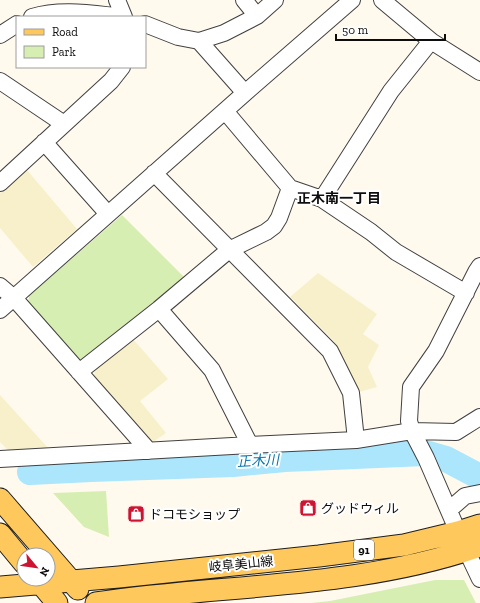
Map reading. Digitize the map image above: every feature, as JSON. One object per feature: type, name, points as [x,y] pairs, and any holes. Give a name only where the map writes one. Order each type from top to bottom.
[{"type":"main road","points":[[0,499],[71,582],[91,603]]},
{"type":"main road","name":"岐阜美山線","points":[[56,582],[71,582],[319,556],[404,545],[480,525]]},
{"type":"main road","points":[[0,534],[16,553]]},
{"type":"main road","name":"岐阜美山線","points":[[96,603],[156,595],[262,587],[371,573],[427,561],[473,548]]},
{"type":"main road","name":"岐阜美山線","points":[[0,587],[16,585]]},
{"type":"main road","points":[[44,587],[57,603]]},
{"type":"street","points":[[116,0],[124,16]]},
{"type":"street","points":[[244,0],[257,16]]},
{"type":"street","points":[[147,29],[199,41],[224,33],[257,16],[275,0]]},
{"type":"street","points":[[0,310],[352,0]]},
{"type":"street","points":[[391,3],[431,41],[480,72]]},
{"type":"street","points":[[35,16],[45,13],[65,12],[112,16]]},
{"type":"street","points":[[0,35],[16,25]]},
{"type":"street","points":[[199,41],[245,93]]},
{"type":"street","points":[[322,199],[391,91],[431,41]]},
{"type":"street","points":[[0,183],[111,81],[121,68]]},
{"type":"street","points":[[0,81],[64,124]]},
{"type":"street","points":[[225,111],[290,188],[322,199],[371,232],[396,252],[466,293]]},
{"type":"street","points":[[44,142],[108,214]]},
{"type":"street","points":[[154,173],[330,351],[351,394],[356,440]]},
{"type":"street","points":[[79,372],[159,309],[229,250],[266,232],[274,226],[279,218],[290,188]]},
{"type":"street","points":[[480,266],[436,351],[411,387],[409,421],[412,431],[426,458],[458,532],[473,548],[480,577]]},
{"type":"street","points":[[0,286],[14,298],[149,451]]},
{"type":"street","points":[[159,309],[212,370],[250,445]]},
{"type":"street","points":[[0,459],[356,440],[412,431],[456,432],[480,417]]},
{"type":"street","points":[[449,510],[465,496],[480,494]]},
{"type":"shaded area","points":[[27,170],[77,229],[33,267],[0,228],[0,193]]},
{"type":"shaded area","points":[[318,273],[377,314],[363,334],[379,345],[368,367],[377,387],[359,392],[333,340],[290,297]]},
{"type":"shaded area","points":[[133,339],[168,379],[140,401],[166,433],[153,442],[94,377],[95,369]]},
{"type":"shaded area","points":[[0,395],[49,449],[8,450],[0,442]]},
{"type":"green space","points":[[122,215],[186,279],[84,359],[78,359],[28,303],[29,296]]},
{"type":"green space","points":[[106,491],[109,537],[84,527],[53,493]]},
{"type":"green space","points":[[435,580],[464,580],[476,603],[311,603],[330,601]]},
{"type":"waterway","name":"正木川","points":[[30,472],[233,464],[285,459],[425,453],[446,459],[480,477]]},
{"type":"place","name":"グッドウィル","points":[[308,508]]},
{"type":"place","name":"ドコモショップ","points":[[136,514]]},
{"type":"district","name":"正木南一丁目","points":[[339,198]]}]
